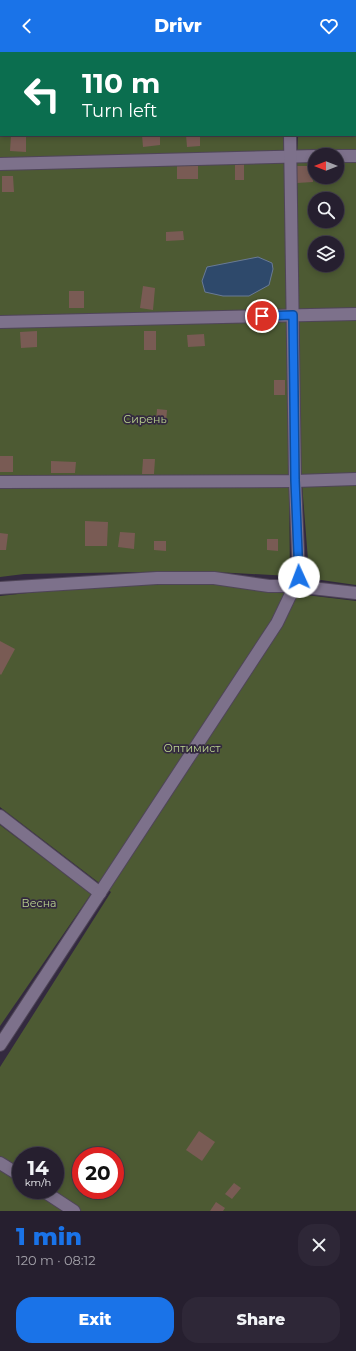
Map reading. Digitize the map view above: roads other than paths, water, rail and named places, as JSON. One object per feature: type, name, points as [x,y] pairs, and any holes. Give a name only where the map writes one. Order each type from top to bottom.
[{"type":"lane","points":[[0,1045],[277,623],[299,577],[295,480],[290,136]]},
{"type":"lane","points":[[0,164],[308,156]]},
{"type":"lane","points":[[344,156],[356,156]]},
{"type":"lane","points":[[0,322],[356,314]]},
{"type":"lane","points":[[0,482],[356,479]]},
{"type":"lane","points":[[0,588],[157,578],[214,578],[269,586],[294,586],[356,593]]},
{"type":"lane","points":[[0,816],[100,893]]},
{"type":"lane","points":[[0,1163],[12,1170]]},
{"type":"lane","points":[[56,1199],[74,1211]]},
{"type":"water","points":[[258,257],[272,263],[273,269],[269,285],[249,296],[223,296],[205,292],[202,281],[207,267]]},
{"type":"park label","name":"Сирень","points":[[145,419]]},
{"type":"park label","name":"Оптимист","points":[[192,748]]},
{"type":"park label","name":"Весна","points":[[39,903]]}]
